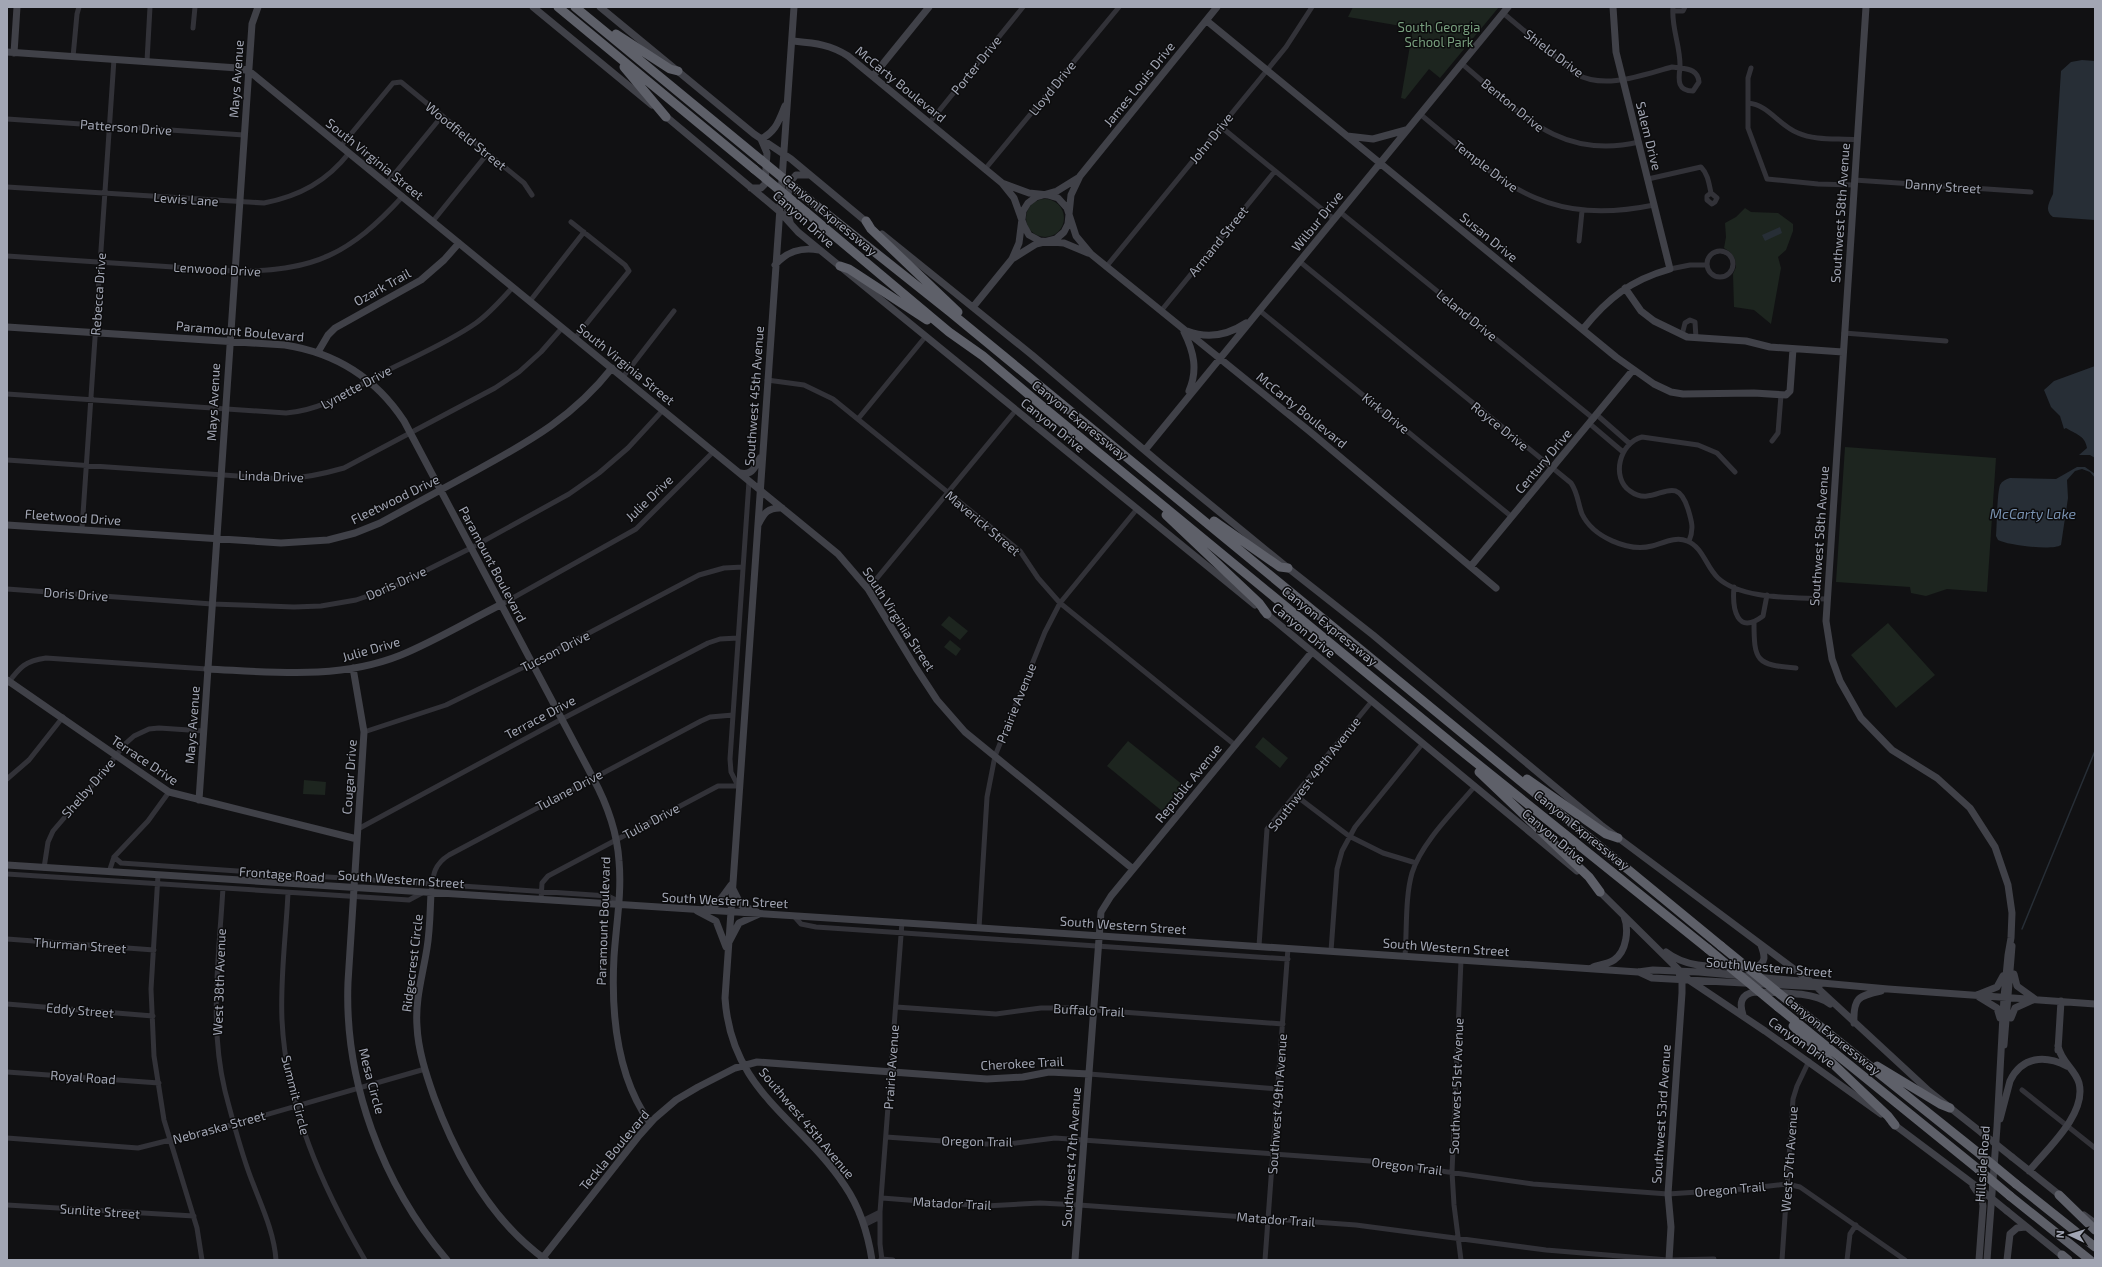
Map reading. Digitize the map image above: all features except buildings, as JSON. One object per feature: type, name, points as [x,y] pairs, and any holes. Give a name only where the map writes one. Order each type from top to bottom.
[{"type":"highway","name":"Canyon Expressway","points":[[558,7],[949,332],[983,356],[1459,749],[1753,986],[1758,994],[2090,1260]]},
{"type":"highway","points":[[578,9],[660,63],[678,71]]},
{"type":"highway","name":"Canyon Expressway","points":[[578,9],[813,203],[1184,504],[1721,946],[2095,1247]]},
{"type":"highway","points":[[584,28],[622,65],[666,117]]},
{"type":"highway","points":[[866,221],[871,229],[964,318],[1005,354],[1009,361]]},
{"type":"highway","points":[[840,266],[862,278],[940,330],[949,332]]},
{"type":"highway","points":[[1121,471],[1124,478],[1259,603],[1266,614]]},
{"type":"highway","points":[[1184,504],[1196,509],[1280,567],[1288,568]]},
{"type":"highway","points":[[1459,749],[1463,757],[1589,877],[1600,892]]},
{"type":"highway","points":[[1506,769],[1520,774],[1606,834],[1618,838]]},
{"type":"highway","points":[[1776,1008],[1896,1125]]},
{"type":"highway","points":[[1829,1034],[1837,1037],[1889,1074],[1940,1104],[1950,1108]]},
{"type":"highway","points":[[2059,1194],[2095,1230]]},
{"type":"main road","points":[[10,52],[17,7]]},
{"type":"main road","name":"Mays Avenue","points":[[199,800],[229,341],[252,24],[258,7]]},
{"type":"main road","name":"Canyon Drive","points":[[533,7],[752,188],[820,250],[1475,786],[1600,892],[1650,940],[1678,971]]},
{"type":"main road","points":[[600,7],[761,139],[810,175],[973,307],[1288,568],[1373,635],[1618,838],[1810,981],[1854,1023],[1950,1108],[2095,1223]]},
{"type":"main road","name":"Southwest 45th Avenue","points":[[794,7],[727,946],[725,994],[726,1012],[743,1065],[762,1094],[834,1171],[846,1187],[863,1223],[872,1260]]},
{"type":"main road","points":[[873,76],[929,7]]},
{"type":"main road","name":"James Louis Drive","points":[[1012,259],[1036,244],[1056,239],[1064,232],[1069,218],[1071,195],[1080,176],[1218,7]]},
{"type":"main road","name":"Wilbur Drive","points":[[1145,450],[1508,7]]},
{"type":"main road","name":"Salem Drive","points":[[1613,7],[1614,36],[1622,79],[1670,269]]},
{"type":"main road","name":"Southwest 58th Avenue","points":[[1866,7],[1826,599],[1826,621],[1832,659],[1840,681],[1861,718],[1892,750],[1937,778],[1956,794],[1970,808],[1995,847],[2010,896],[2011,938],[2006,972],[2006,997]]},
{"type":"main road","name":"Susan Drive","points":[[1206,21],[1633,370],[1662,389],[1677,393],[1754,393],[1784,395]]},
{"type":"main road","name":"McCarty Boulevard","points":[[792,41],[818,44],[838,50],[873,76],[986,168],[1002,183],[1014,198],[1024,226],[1030,235],[1040,241],[1064,243],[1090,254],[1106,266],[1496,588]]},
{"type":"main road","name":"South Virginia Street","points":[[10,52],[238,68],[249,71],[838,554],[868,589],[937,700],[965,732],[1133,869]]},
{"type":"main road","points":[[761,139],[775,129],[788,100]]},
{"type":"main road","points":[[1347,136],[1373,139],[1406,130]]},
{"type":"main road","points":[[752,188],[761,188],[764,184],[767,153],[761,139]]},
{"type":"main road","points":[[791,224],[788,210],[790,182],[796,175],[810,175]]},
{"type":"main road","name":"James Louis Drive","points":[[973,307],[1012,259],[1019,243],[1023,211],[1028,203],[1036,197],[1057,191],[1080,176]]},
{"type":"main road","name":"McCarty Boulevard","points":[[1002,183],[1028,193],[1054,196],[1063,202],[1068,210],[1069,218],[1076,236],[1090,254]]},
{"type":"main road","name":"Ozark Trail","points":[[318,352],[328,335],[335,328],[421,280],[444,260],[459,243]]},
{"type":"main road","points":[[775,265],[783,256],[793,251],[808,248],[820,250]]},
{"type":"main road","points":[[1583,329],[1603,305],[1625,288],[1654,274],[1670,269]]},
{"type":"main road","points":[[1625,288],[1641,311],[1654,321],[1682,335],[1696,338],[1746,341],[1770,347],[1843,352]]},
{"type":"main road","points":[[1183,330],[1200,334],[1220,334],[1237,329],[1251,320]]},
{"type":"main road","name":"Paramount Boulevard","points":[[7,327],[285,345],[318,352],[344,364],[368,380],[388,399],[411,433],[605,801],[616,840],[620,872],[613,987],[617,1030],[629,1080],[640,1106],[650,1124]]},
{"type":"main road","points":[[1183,330],[1193,352],[1194,369],[1192,385],[1186,400]]},
{"type":"main road","points":[[1784,395],[1790,391],[1794,349]]},
{"type":"main road","name":"Fleetwood Drive","points":[[7,525],[281,543],[328,540],[355,533],[380,523],[534,439],[563,418],[597,387],[612,368]]},
{"type":"main road","name":"Century Drive","points":[[1471,566],[1633,370]]},
{"type":"main road","points":[[740,473],[748,474],[752,472],[761,454]]},
{"type":"main road","points":[[756,528],[764,512],[768,509],[782,508]]},
{"type":"main road","name":"Julie Drive","points":[[207,669],[295,674],[353,668],[400,655],[502,604]]},
{"type":"main road","name":"Republic Avenue","points":[[1098,936],[1104,906],[1312,652]]},
{"type":"main road","name":"Cougar Drive","points":[[353,668],[364,732],[354,888]]},
{"type":"main road","name":"Terrace Drive","points":[[8,681],[63,717],[170,792],[357,839]]},
{"type":"main road","name":"South Western Street","points":[[7,865],[422,893],[618,903],[698,911],[902,922],[1588,969],[1638,972],[1653,970],[1678,971],[1810,981],[1844,986],[2095,1004]]},
{"type":"main road","points":[[698,911],[717,904],[732,885],[741,905],[760,914]]},
{"type":"main road","name":"Mesa Circle","points":[[354,888],[346,1010],[351,1057],[359,1088],[376,1136],[398,1188],[425,1232],[447,1260]]},
{"type":"main road","name":"Ridgecrest Circle","points":[[432,893],[428,938],[418,994],[417,1012],[420,1047],[426,1069],[447,1129],[472,1178],[505,1222],[544,1259]]},
{"type":"main road","points":[[698,911],[716,921],[727,946]]},
{"type":"main road","points":[[727,946],[739,923],[760,914]]},
{"type":"main road","points":[[1588,969],[1615,960],[1622,950],[1627,932],[1623,914]]},
{"type":"main road","name":"Southwest 47th Avenue","points":[[1075,1260],[1098,936]]},
{"type":"main road","name":"Hillside Road","points":[[1987,1260],[2000,1069],[2006,997],[2012,955],[2011,938]]},
{"type":"main road","points":[[1650,940],[1675,959],[1683,962],[1695,965],[1754,968],[1761,966],[1764,962],[1764,952],[1761,945]]},
{"type":"main road","points":[[2004,1033],[2013,1009],[2035,999],[2017,986],[2012,955]]},
{"type":"main road","name":"Southwest 53rd Avenue","points":[[1669,1260],[1671,1227],[1668,1194],[1685,980],[1678,971]]},
{"type":"main road","points":[[1638,972],[1652,978],[1817,988],[1844,986]]},
{"type":"main road","points":[[1975,995],[1997,987],[2006,972]]},
{"type":"main road","name":"Canyon Drive","points":[[1685,980],[1743,1015],[1809,1061],[1970,1181],[2025,1227],[2066,1258]]},
{"type":"main road","points":[[1854,1023],[1855,1004],[1859,998],[1862,995],[1888,989]]},
{"type":"main road","points":[[1743,1015],[1741,1006],[1742,999],[1746,994],[1755,992],[1819,998],[1854,1023]]},
{"type":"main road","points":[[1975,995],[1997,1008],[2004,1033]]},
{"type":"main road","points":[[2059,1062],[2058,1046],[2061,1001]]},
{"type":"main road","points":[[2029,1170],[2067,1125],[2078,1108],[2080,1096],[2079,1083],[2060,1055],[2058,1046]]},
{"type":"main road","points":[[1997,1127],[2010,1081],[2019,1068],[2025,1063],[2038,1058],[2059,1062],[2068,1066]]},
{"type":"main road","name":"Cherokee Trail","points":[[743,1065],[757,1062],[987,1079],[1023,1077],[1049,1072],[1089,1074]]},
{"type":"main road","name":"Teckla Boulevard","points":[[544,1259],[650,1124],[685,1095],[743,1065]]},
{"type":"main road","points":[[1970,1181],[1982,1199],[1979,1260]]},
{"type":"main road","points":[[2007,1260],[2010,1234],[2017,1228],[2025,1227]]},
{"type":"street","points":[[73,57],[79,7]]},
{"type":"street","points":[[147,62],[150,7]]},
{"type":"street","points":[[194,28],[195,7]]},
{"type":"street","name":"Porter Drive","points":[[930,122],[1022,7]]},
{"type":"street","name":"Lloyd Drive","points":[[986,168],[1119,7]]},
{"type":"street","name":"John Drive","points":[[1106,266],[1286,47],[1312,7]]},
{"type":"street","points":[[1680,68],[1688,69],[1697,73],[1699,82],[1693,90],[1687,91],[1681,88],[1678,82],[1680,59],[1672,22],[1673,9],[1683,11],[1685,7]]},
{"type":"street","name":"Shield Drive","points":[[1502,13],[1582,77],[1598,81],[1622,79],[1672,67],[1680,68]]},
{"type":"street","name":"Rebecca Drive","points":[[82,529],[114,59]]},
{"type":"street","name":"Benton Drive","points":[[1461,64],[1536,125],[1561,139],[1587,146],[1603,147],[1639,142]]},
{"type":"street","points":[[1751,68],[1748,78],[1748,103],[1761,106],[1786,128],[1798,134],[1821,138],[1857,140]]},
{"type":"street","name":"Woodfield Street","points":[[341,146],[393,83],[397,81],[524,183],[532,195]]},
{"type":"street","name":"Danny Street","points":[[1748,103],[1748,128],[1767,179],[1796,182],[1854,182],[2031,192]]},
{"type":"street","name":"Temple Drive","points":[[1420,114],[1506,184],[1538,200],[1582,211],[1616,212],[1654,205]]},
{"type":"street","points":[[386,183],[442,116]]},
{"type":"street","name":"Patterson Drive","points":[[7,119],[244,135]]},
{"type":"street","points":[[1220,126],[1334,220]]},
{"type":"street","name":"Lewis Lane","points":[[7,187],[264,203],[304,192],[328,176],[349,153]]},
{"type":"street","points":[[433,221],[488,153]]},
{"type":"street","points":[[1648,179],[1701,166],[1706,171],[1711,193]]},
{"type":"street","name":"Armand Street","points":[[1161,311],[1275,171]]},
{"type":"street","name":"Lenwood Drive","points":[[7,256],[268,272],[292,268],[338,252],[363,236],[403,196]]},
{"type":"street","points":[[1579,241],[1582,211]]},
{"type":"street","name":"Leland Drive","points":[[1340,212],[1594,419],[1623,452]]},
{"type":"street","points":[[570,222],[584,232],[629,271],[575,338]]},
{"type":"street","points":[[530,301],[584,232]]},
{"type":"street","points":[[1716,252],[1724,252],[1731,257],[1733,262],[1730,272],[1721,277],[1711,274],[1707,265],[1708,259],[1716,252]]},
{"type":"street","name":"Royce Drive","points":[[1300,261],[1574,487],[1586,520],[1615,542],[1642,548],[1678,539],[1689,541]]},
{"type":"street","points":[[1670,269],[1690,265],[1707,265]]},
{"type":"street","name":"Lynette Drive","points":[[7,394],[286,413],[306,412],[327,404],[368,380],[460,334],[494,307],[513,287]]},
{"type":"street","name":"Kirk Drive","points":[[1259,310],[1512,516]]},
{"type":"street","points":[[623,377],[674,312]]},
{"type":"street","points":[[1682,335],[1685,323],[1690,320],[1695,322],[1696,325],[1696,338]]},
{"type":"street","name":"Linda Drive","points":[[7,460],[221,475],[307,478],[344,468],[495,388],[513,376],[540,352],[562,328]]},
{"type":"street","points":[[1844,334],[1946,341]]},
{"type":"street","points":[[858,419],[926,336]]},
{"type":"street","name":"Maverick Street","points":[[767,380],[792,382],[812,388],[833,399],[1020,551],[1038,578],[1060,603],[1235,745]]},
{"type":"street","points":[[1772,441],[1778,433],[1784,395]]},
{"type":"street","name":"Doris Drive","points":[[7,589],[212,604],[294,607],[321,606],[356,600],[391,588],[471,548],[569,494],[599,473],[628,448],[663,410]]},
{"type":"street","points":[[868,589],[1016,410]]},
{"type":"street","points":[[1594,419],[1629,443]]},
{"type":"street","points":[[1735,472],[1717,453],[1698,445],[1642,437],[1629,443],[1623,452],[1620,471],[1622,479],[1630,492],[1646,496],[1675,490],[1680,492],[1684,497],[1693,525],[1693,531],[1689,541],[1700,551],[1712,572],[1719,579],[1734,588],[1767,595],[1826,599]]},
{"type":"street","name":"Julie Drive","points":[[502,604],[636,529],[714,451]]},
{"type":"street","name":"Southwest 45th Avenue","points":[[738,786],[730,763],[749,480]]},
{"type":"street","points":[[747,508],[758,509]]},
{"type":"street","name":"Prairie Avenue","points":[[979,928],[987,797],[995,756],[1044,632],[1060,603],[1137,509]]},
{"type":"street","name":"Tucson Drive","points":[[364,732],[446,705],[532,663],[699,575],[724,568],[743,567]]},
{"type":"street","points":[[1734,588],[1733,599],[1735,615],[1745,623],[1754,622],[1763,616],[1767,595]]},
{"type":"street","points":[[1754,622],[1754,648],[1760,659],[1771,666],[1796,668]]},
{"type":"street","name":"Terrace Drive","points":[[358,829],[562,719],[708,643],[720,639],[738,638]]},
{"type":"street","name":"Julie Drive","points":[[8,681],[18,668],[27,663],[46,658],[207,669]]},
{"type":"street","name":"Southwest 49th Avenue","points":[[1259,946],[1266,836],[1270,825],[1372,701]]},
{"type":"street","name":"Tulane Drive","points":[[432,893],[435,867],[439,861],[449,855],[701,721],[710,717],[733,715]]},
{"type":"street","points":[[7,779],[29,760],[63,717]]},
{"type":"street","name":"Shelby Drive","points":[[44,868],[48,842],[53,831],[116,755],[134,736],[149,729],[204,731]]},
{"type":"street","points":[[1331,951],[1337,868],[1349,836],[1423,743]]},
{"type":"street","name":"Tulia Drive","points":[[541,900],[542,883],[548,876],[718,786],[738,786]]},
{"type":"street","points":[[1405,956],[1409,888],[1416,863],[1426,845],[1475,786]]},
{"type":"street","points":[[109,872],[114,857],[148,821],[170,792]]},
{"type":"street","points":[[1295,794],[1349,836],[1383,853],[1416,863]]},
{"type":"street","name":"Frontage Road","points":[[114,857],[121,863],[608,896],[618,903]]},
{"type":"street","points":[[7,874],[409,900],[422,893]]},
{"type":"street","points":[[158,875],[151,989],[154,1056],[164,1120],[194,1216],[202,1260]]},
{"type":"street","name":"West 38th Avenue","points":[[223,888],[216,1009],[217,1039],[225,1089],[234,1124],[248,1170],[272,1238],[276,1260]]},
{"type":"street","name":"Summit Circle","points":[[288,893],[282,1019],[286,1063],[297,1106],[321,1176],[343,1222],[365,1260]]},
{"type":"street","name":"South Western Street","points":[[794,916],[801,924],[809,926],[1288,959]]},
{"type":"street","name":"Prairie Avenue","points":[[880,1212],[902,922]]},
{"type":"street","points":[[1073,934],[1073,944]]},
{"type":"street","name":"Thurman Street","points":[[7,939],[154,950]]},
{"type":"street","points":[[1200,953],[1201,942]]},
{"type":"street","points":[[1269,947],[1269,957]]},
{"type":"street","name":"Southwest 49th Avenue","points":[[1265,1260],[1288,948]]},
{"type":"street","name":"Southwest 51st Avenue","points":[[1461,960],[1452,1172],[1457,1238],[1461,1260]]},
{"type":"street","name":"Eddy Street","points":[[7,1004],[153,1016]]},
{"type":"street","name":"Buffalo Trail","points":[[896,1007],[996,1014],[1048,1007],[1093,1009],[1283,1024]]},
{"type":"street","name":"West 57th Avenue","points":[[1782,1260],[1794,1099],[1797,1086],[1809,1061]]},
{"type":"street","name":"Nebraska Street","points":[[7,1138],[138,1148],[234,1124],[426,1069]]},
{"type":"street","name":"Royal Road","points":[[7,1072],[158,1082]]},
{"type":"street","name":"Cherokee Trail","points":[[1089,1074],[1278,1089]]},
{"type":"street","points":[[2022,1090],[2095,1148]]},
{"type":"street","name":"Oregon Trail","points":[[886,1137],[985,1144],[1009,1144],[1055,1138],[1084,1140],[1370,1161],[1533,1184],[1668,1194],[1787,1184],[1800,1187],[1905,1260]]},
{"type":"street","name":"Matador Trail","points":[[882,1198],[985,1206],[1040,1203],[1079,1205],[1269,1218],[1356,1225],[1546,1250],[1669,1260],[1714,1259]]},
{"type":"street","name":"Sunlite Street","points":[[7,1205],[194,1216]]},
{"type":"street","points":[[863,1223],[878,1218],[880,1212]]},
{"type":"street","points":[[880,1212],[882,1218],[880,1248],[881,1260],[893,1260]]},
{"type":"street","points":[[1847,1260],[1850,1234],[1856,1225]]},
{"type":"street","points":[[870,1249],[880,1248]]},
{"type":"green space","name":"South Georgia School Park","points":[[1353,7],[1499,7],[1440,78],[1429,69],[1405,99],[1401,98],[1413,28],[1348,17]]},
{"type":"green space","points":[[1041,199],[1049,199],[1056,202],[1061,207],[1064,218],[1061,229],[1056,234],[1049,237],[1041,237],[1034,234],[1029,229],[1026,222],[1026,214],[1029,207],[1034,202]]},
{"type":"green space","points":[[1745,208],[1751,212],[1778,213],[1793,224],[1793,231],[1786,250],[1778,257],[1781,268],[1771,324],[1754,310],[1734,307],[1733,274],[1736,267],[1735,259],[1730,252],[1724,248],[1726,237],[1725,223],[1736,217]]},
{"type":"green space","points":[[1845,447],[1996,458],[1987,592],[1947,589],[1926,596],[1911,593],[1910,587],[1836,582]]},
{"type":"green space","points":[[949,616],[968,631],[960,640],[941,625]]},
{"type":"green space","points":[[1888,623],[1935,675],[1896,708],[1851,655]]},
{"type":"green space","points":[[950,640],[961,649],[956,656],[944,647]]},
{"type":"green space","points":[[1263,737],[1288,758],[1280,768],[1255,747]]},
{"type":"green space","points":[[1128,741],[1183,785],[1162,811],[1107,766]]},
{"type":"green space","points":[[304,780],[326,782],[325,795],[303,794]]},
{"type":"water","points":[[2082,60],[2095,61],[2095,220],[2053,217],[2048,209],[2053,194],[2061,71],[2071,62]]},
{"type":"water","points":[[1780,227],[1782,233],[1765,241],[1762,235]]},
{"type":"water","points":[[2095,366],[2095,458],[2090,455],[2079,455],[2087,448],[2084,440],[2066,428],[2064,429],[2060,416],[2051,407],[2044,390],[2054,381]]},
{"type":"water","name":"McCarty Lake","points":[[2077,467],[2085,467],[2095,474],[2095,478],[2090,472],[2082,469],[2075,471],[2067,480],[2068,498],[2061,545],[2056,547],[2030,547],[2010,544],[1998,540],[1996,536],[1998,495],[2000,485],[2003,481],[2010,478],[2056,479]]},
{"type":"waterway","points":[[2022,929],[2095,751]]}]
